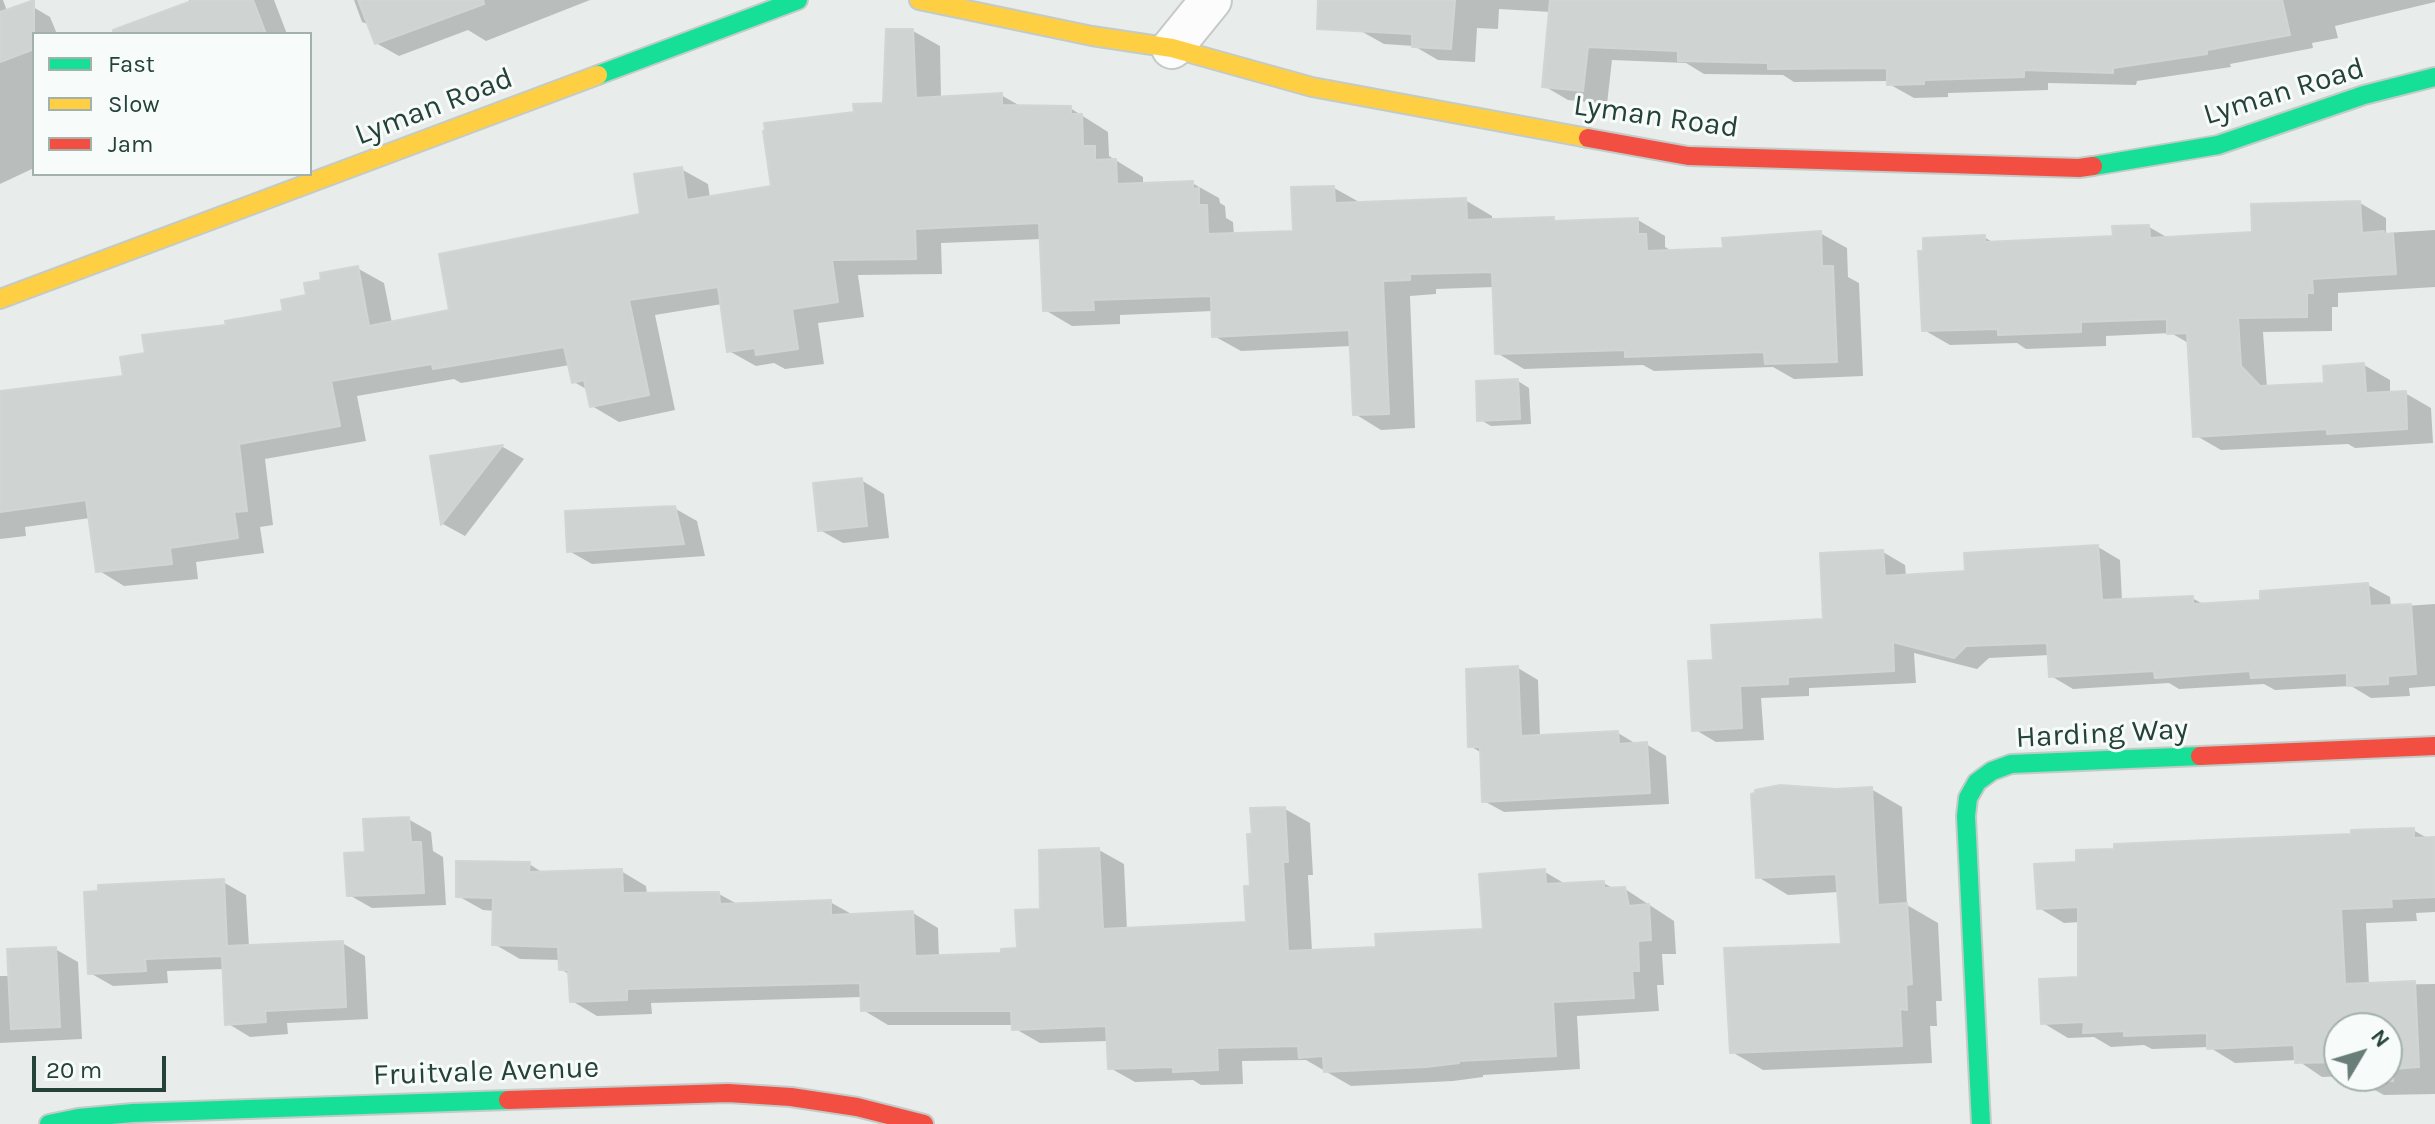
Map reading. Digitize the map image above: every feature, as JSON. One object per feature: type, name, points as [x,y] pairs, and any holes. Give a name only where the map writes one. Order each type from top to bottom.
[{"type":"street","name":"Lyman Road","points":[[0,299],[798,0]]},
{"type":"street","name":"Lyman Road","points":[[919,0],[1092,36],[1172,48],[1312,87],[1688,156],[2079,168],[2218,145],[2364,95],[2435,77]]},
{"type":"street","points":[[1172,48],[1211,0]]},
{"type":"street","name":"Harding Way","points":[[1981,1124],[1966,816],[1968,798],[1977,782],[1992,771],[2011,764],[2435,746]]},
{"type":"street","name":"Fruitvale Avenue","points":[[49,1124],[133,1113],[713,1093],[791,1097],[857,1107],[924,1124]]},
{"type":"building","points":[[34,0],[32,50],[0,62],[0,12]]},
{"type":"building","points":[[194,0],[253,0],[265,32],[113,32]]},
{"type":"building","points":[[358,0],[483,0],[484,4],[375,44]]},
{"type":"building","points":[[1318,0],[1455,0],[1451,49],[1412,47],[1412,34],[1317,29]]},
{"type":"building","points":[[1550,0],[2282,0],[2290,35],[2207,50],[2207,54],[2113,68],[2113,73],[2024,70],[2024,77],[1924,80],[1924,84],[1887,85],[1887,68],[1768,69],[1768,63],[1678,61],[1678,51],[1588,47],[1583,91],[1542,87]]},
{"type":"building","points":[[886,29],[913,29],[916,98],[1002,93],[1002,105],[1071,106],[1071,114],[1082,114],[1083,146],[1095,146],[1095,160],[1116,159],[1117,184],[1193,181],[1193,189],[1199,188],[1199,205],[1207,205],[1208,234],[1293,231],[1291,187],[1334,186],[1335,203],[1466,198],[1467,220],[1638,218],[1638,234],[1646,234],[1647,251],[1723,248],[1722,238],[1821,231],[1822,266],[1833,266],[1837,362],[1765,364],[1764,352],[1625,357],[1625,350],[1495,354],[1492,272],[1410,274],[1410,280],[1383,281],[1389,414],[1353,415],[1349,330],[1212,337],[1211,296],[1093,300],[1094,310],[1043,311],[1039,223],[915,229],[916,259],[832,260],[838,302],[792,309],[798,349],[756,355],[755,348],[727,352],[718,287],[629,300],[649,395],[590,407],[584,380],[572,383],[564,347],[433,369],[432,364],[331,381],[340,426],[239,444],[247,511],[234,512],[238,538],[170,548],[172,564],[96,572],[86,500],[0,512],[0,391],[123,376],[120,357],[145,353],[142,335],[226,325],[225,321],[283,311],[281,300],[306,295],[304,283],[321,280],[320,273],[358,266],[369,326],[449,310],[439,254],[640,214],[634,174],[682,167],[687,200],[771,186],[764,123],[854,112],[853,104],[883,103]]},
{"type":"building","points":[[2360,201],[2362,233],[2384,231],[2384,234],[2393,234],[2396,274],[2312,279],[2313,293],[2307,293],[2307,317],[2238,318],[2241,366],[2260,386],[2324,383],[2323,366],[2364,363],[2366,393],[2406,391],[2407,429],[2327,434],[2327,429],[2193,437],[2187,333],[2167,334],[2167,319],[2081,322],[2081,332],[1998,335],[1998,329],[1922,331],[1918,251],[1923,251],[1923,238],[1985,235],[1985,242],[2113,236],[2112,226],[2149,225],[2150,238],[2252,232],[2251,204]]},
{"type":"building","points":[[1518,379],[1520,419],[1477,421],[1476,381]]},
{"type":"building","points":[[503,445],[441,525],[430,456]]},
{"type":"building","points":[[862,478],[867,526],[818,531],[813,483]]},
{"type":"building","points":[[675,506],[684,544],[567,552],[565,511]]},
{"type":"building","points":[[2098,545],[2102,600],[2193,596],[2193,604],[2260,600],[2260,591],[2368,583],[2370,606],[2411,604],[2416,674],[2388,676],[2388,684],[2347,686],[2347,673],[2251,678],[2250,671],[2155,678],[2154,671],[2049,677],[2047,643],[1966,646],[1954,658],[1893,642],[1894,671],[1788,677],[1788,684],[1740,686],[1742,728],[1692,731],[1688,661],[1713,660],[1711,625],[1823,619],[1820,553],[1883,550],[1885,576],[1965,571],[1964,553]]},
{"type":"building","points":[[1518,666],[1521,736],[1618,731],[1619,744],[1647,742],[1650,793],[1482,802],[1480,747],[1468,747],[1466,669]]},
{"type":"building","points":[[1780,785],[1836,789],[1872,787],[1878,905],[1907,903],[1912,984],[1906,985],[1907,1010],[1900,1009],[1902,1046],[1730,1053],[1724,948],[1841,944],[1836,874],[1756,878],[1751,794],[1755,790]]},
{"type":"building","points":[[1285,807],[1288,862],[1283,862],[1288,951],[1376,947],[1375,934],[1483,929],[1479,874],[1545,869],[1546,884],[1604,881],[1604,888],[1625,887],[1629,906],[1649,904],[1651,940],[1638,941],[1639,971],[1632,971],[1634,998],[1553,1002],[1556,1056],[1324,1072],[1323,1056],[1299,1058],[1298,1046],[1217,1048],[1218,1070],[1173,1072],[1173,1067],[1108,1069],[1106,1026],[1012,1030],[1011,1011],[861,1011],[860,983],[627,989],[627,1000],[570,1002],[568,970],[559,970],[558,947],[492,945],[493,898],[456,897],[456,861],[530,862],[529,872],[622,869],[623,893],[719,892],[720,904],[831,900],[831,915],[913,911],[915,956],[1001,953],[1001,949],[1017,948],[1015,910],[1040,909],[1039,850],[1099,848],[1103,929],[1246,922],[1244,886],[1250,886],[1247,834],[1252,834],[1250,808]]},
{"type":"building","points":[[409,817],[411,842],[421,842],[424,893],[347,896],[344,853],[365,852],[363,819]]},
{"type":"building","points":[[2414,828],[2414,838],[2435,837],[2435,897],[2391,899],[2392,907],[2341,909],[2345,984],[2415,981],[2419,1067],[2403,1068],[2403,1012],[2323,1012],[2323,1062],[2295,1063],[2294,1045],[2207,1049],[2207,1033],[2124,1036],[2124,1031],[2083,1033],[2084,1022],[2041,1024],[2039,979],[2078,977],[2078,907],[2037,909],[2034,864],[2076,862],[2076,850],[2114,849],[2114,844],[2351,834],[2351,830]]},
{"type":"building","points":[[224,879],[227,946],[343,941],[346,1007],[265,1011],[266,1022],[225,1025],[222,956],[145,959],[146,971],[88,974],[84,892],[98,891],[98,885]]},
{"type":"building","points":[[56,947],[60,1027],[11,1029],[7,949]]},
{"type":"traffic: fast","points":[[598,75],[798,0]]},
{"type":"traffic: fast","points":[[2093,166],[2218,145],[2364,95],[2435,77]]},
{"type":"traffic: fast","points":[[1981,1124],[1966,816],[1968,798],[1977,782],[1992,771],[2011,764],[2200,756]]},
{"type":"traffic: fast","points":[[49,1124],[133,1113],[508,1100]]},
{"type":"traffic: slow","points":[[919,0],[1092,36],[1172,48],[1312,87],[1588,138]]},
{"type":"traffic: slow","points":[[0,299],[598,75]]},
{"type":"traffic: jam","points":[[1588,138],[1688,156],[2093,166]]},
{"type":"traffic: jam","points":[[2200,756],[2435,746]]},
{"type":"traffic: jam","points":[[508,1100],[728,1093],[791,1097],[857,1107],[924,1124]]}]
